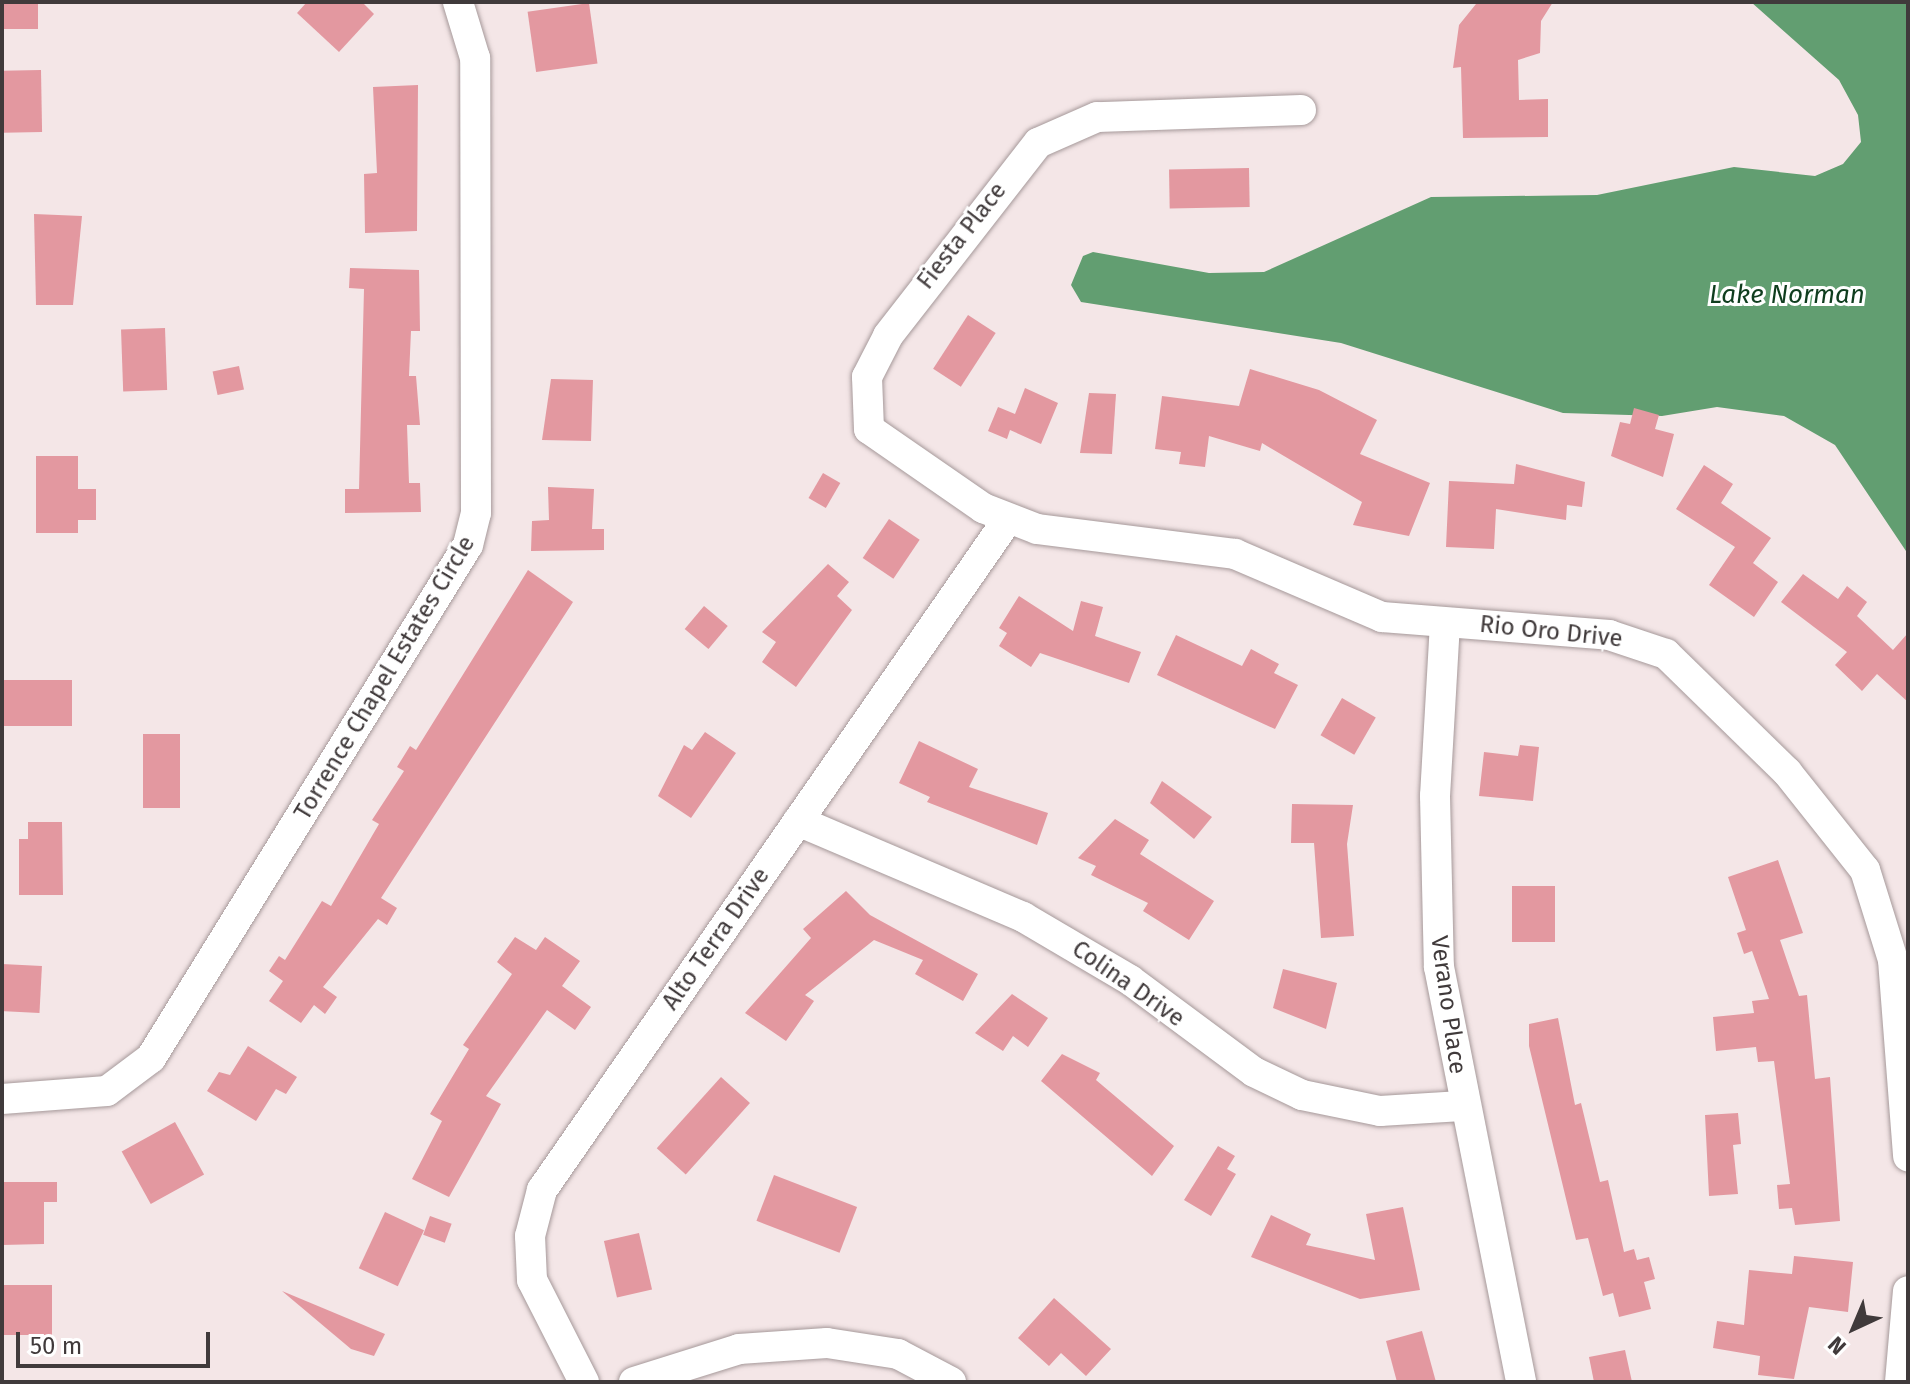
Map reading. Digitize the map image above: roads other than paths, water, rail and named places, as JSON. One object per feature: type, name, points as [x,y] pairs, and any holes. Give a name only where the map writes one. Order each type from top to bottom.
[{"type":"street","name":"Torrence Chapel Estates Circle","points":[[2,1099],[107,1091],[151,1058],[468,545],[476,513],[475,58],[458,2]]},
{"type":"street","name":"Fiesta Place","points":[[1008,519],[881,441],[864,416],[867,377],[922,286],[1038,143],[1072,123],[1134,113],[1301,110]]},
{"type":"street","name":"Rio Oro Drive","points":[[1008,519],[1059,533],[1235,554],[1359,611],[1445,623],[1609,635],[1666,654],[1844,836],[1865,870],[1893,960],[1908,1156]]},
{"type":"street","name":"Alto Terra Drive","points":[[584,1382],[532,1280],[530,1236],[542,1190],[1008,519]]},
{"type":"street","name":"Verano Place","points":[[1445,623],[1436,902],[1462,1106],[1521,1382]]},
{"type":"street","name":"Colina Drive","points":[[798,821],[1023,917],[1130,980],[1254,1072],[1302,1095],[1380,1111],[1462,1106]]},
{"type":"street","points":[[1900,1382],[1908,1291]]},
{"type":"street","points":[[634,1382],[739,1349],[827,1343],[898,1354],[951,1382]]},
{"type":"water","name":"Lake Norman","points":[[1751,2],[1908,2],[1908,554],[1835,445],[1784,416],[1717,407],[1662,416],[1563,413],[1341,343],[1081,302],[1071,285],[1083,256],[1093,252],[1209,273],[1264,272],[1431,197],[1597,195],[1734,167],[1815,176],[1843,164],[1861,142],[1858,115],[1839,80]]}]
